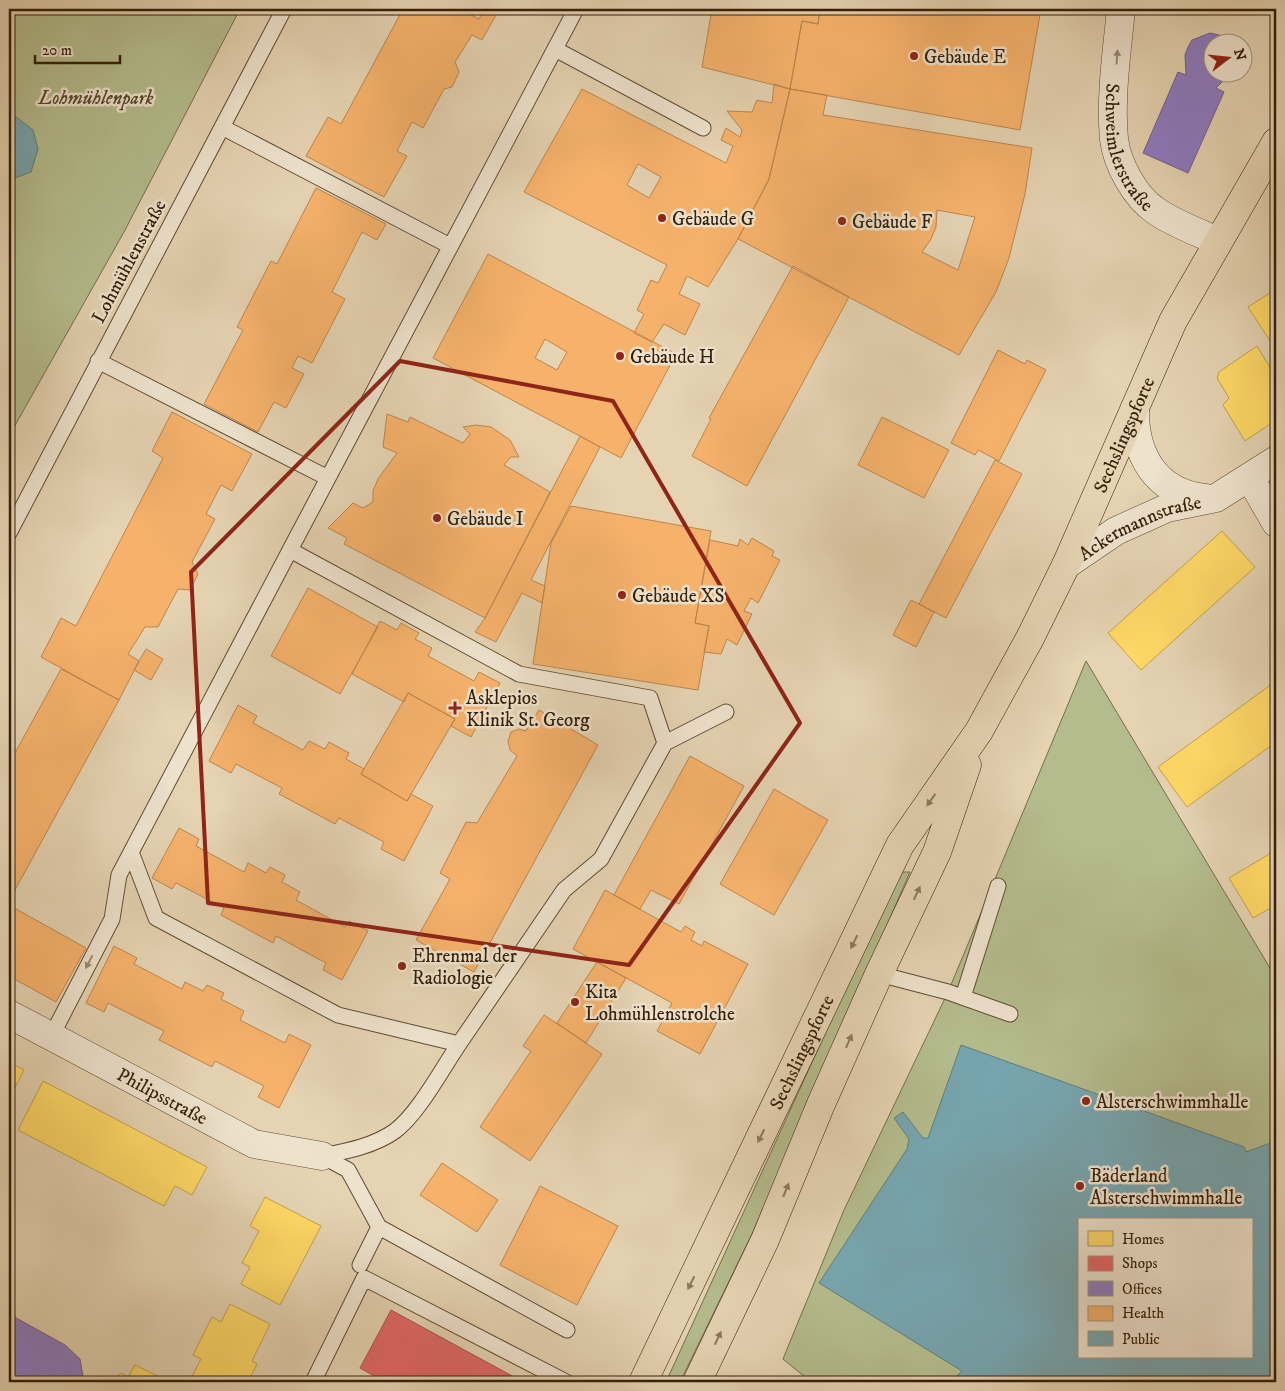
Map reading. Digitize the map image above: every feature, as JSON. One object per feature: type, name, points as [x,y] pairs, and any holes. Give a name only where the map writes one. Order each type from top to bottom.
[{"type":"main road","name":"Sechslingspforte","points":[[643,1382],[900,845],[979,731],[1030,638],[1066,565],[1173,321],[1276,142]]},
{"type":"main road","name":"Sechslingspforte","points":[[697,1382],[765,1240],[821,1104],[879,974],[937,852],[979,731]]},
{"type":"street","name":"Schweimlerstraße","points":[[1121,9],[1114,114],[1116,145],[1127,175],[1140,195],[1156,211],[1173,221],[1218,241]]},
{"type":"street","name":"Ackermannstraße","points":[[1135,408],[1138,441],[1145,459],[1156,476],[1176,491],[1204,498],[1216,498]]},
{"type":"street","name":"Ackermannstraße","points":[[1066,565],[1116,531],[1167,508],[1216,498],[1276,460]]},
{"type":"street","points":[[1250,478],[1276,523]]},
{"type":"street","name":"Philipsstraße","points":[[9,1014],[254,1144],[322,1156]]},
{"type":"lane","name":"Lohmühlenstraße","points":[[9,533],[284,9]]},
{"type":"lane","points":[[51,1037],[112,919],[119,875],[576,9]]},
{"type":"lane","points":[[555,48],[703,128]]},
{"type":"lane","points":[[222,127],[450,246]]},
{"type":"lane","points":[[98,361],[328,478]]},
{"type":"lane","points":[[290,550],[519,674],[650,698],[665,743]]},
{"type":"lane","points":[[322,1156],[364,1146],[394,1131],[407,1120],[564,890],[601,859],[665,743],[726,712]]},
{"type":"lane","points":[[131,852],[156,918],[338,1015],[459,1044]]},
{"type":"lane","points":[[962,997],[998,886]]},
{"type":"lane","points":[[879,974],[962,997],[1010,1014]]},
{"type":"lane","points":[[322,1156],[348,1170],[379,1227],[567,1330]]},
{"type":"lane","points":[[360,1264],[379,1227]]},
{"type":"lane","points":[[313,1382],[364,1278],[566,1382]]},
{"type":"highlighted area","points":[[400,361],[613,401],[800,723],[629,965],[208,903],[191,572]]},
{"type":"green space","name":"Lohmühlenpark","points":[[9,9],[240,9],[124,232],[9,436]]},
{"type":"green space","name":"Alsterschwimmhalle","points":[[1086,661],[1276,978],[1276,1382],[811,1382],[783,1359],[844,1210],[948,992]]},
{"type":"green space","points":[[899,872],[910,872],[752,1234],[680,1382],[666,1382]]},
{"type":"building: Homes","points":[[1276,289],[1276,350],[1248,307]]},
{"type":"building: Homes","points":[[1257,346],[1272,371],[1276,368],[1276,420],[1245,441],[1223,405],[1229,398],[1217,378],[1219,372]]},
{"type":"building: Homes","points":[[1222,531],[1255,567],[1141,670],[1108,633]]},
{"type":"building: Homes","points":[[1276,681],[1276,742],[1187,807],[1158,767]]},
{"type":"building: Homes","points":[[1276,850],[1276,905],[1253,918],[1229,878]]},
{"type":"building: Homes","points":[[9,1062],[24,1070],[9,1099]]},
{"type":"building: Homes","points":[[43,1081],[207,1167],[192,1195],[175,1186],[164,1206],[18,1130]]},
{"type":"building: Homes","points":[[265,1197],[321,1226],[280,1305],[241,1284],[250,1267],[242,1263],[259,1231],[250,1226]]},
{"type":"building: Homes","points":[[230,1304],[270,1324],[252,1361],[257,1364],[248,1382],[189,1382],[201,1359],[193,1355],[212,1317],[221,1322]]},
{"type":"building: Homes","points":[[135,1365],[170,1382],[111,1382],[121,1373],[128,1377]]},
{"type":"building: Shops","points":[[391,1310],[514,1377],[511,1382],[385,1382],[360,1368]]},
{"type":"building: Offices","points":[[1202,36],[1202,82],[1222,82],[1216,88],[1224,92],[1188,173],[1143,153],[1178,72],[1186,75],[1185,55],[1192,40]]},
{"type":"building: Offices","points":[[9,1314],[65,1345],[80,1359],[84,1382],[9,1382]]},
{"type":"building: Health","points":[[403,9],[469,9],[467,13],[479,19],[484,9],[496,15],[482,40],[472,35],[455,62],[459,72],[452,87],[444,89],[423,128],[412,122],[397,151],[407,156],[384,197],[306,156],[328,117],[341,124]]},
{"type":"building: Health","points":[[712,9],[820,9],[818,24],[802,21],[790,89],[702,67]]},
{"type":"building: Health","name":"Gebäude E","points":[[820,9],[1041,9],[1020,130],[790,89],[802,21],[818,24]]},
{"type":"building: Health","name":"Gebäude G","points":[[774,84],[790,89],[769,179],[738,239],[708,287],[687,276],[679,294],[700,304],[685,335],[664,324],[652,342],[634,333],[644,314],[637,310],[651,280],[658,283],[667,265],[524,192],[582,89],[726,163],[733,146],[721,140],[726,128],[740,137],[742,130],[727,111],[752,112],[757,100],[772,103]],"holes":[[[638,164],[661,177],[649,198],[627,185]]]},
{"type":"building: Health","name":"Gebäude F","points":[[790,89],[827,95],[823,115],[1032,148],[1025,194],[1009,258],[996,292],[959,355],[738,239],[769,179]],"holes":[[[937,210],[975,217],[958,270],[922,252],[931,239],[936,227]]]},
{"type":"building: Health","points":[[316,188],[386,224],[377,240],[362,232],[332,292],[345,299],[312,363],[298,356],[292,368],[304,374],[286,408],[274,402],[258,432],[204,404],[243,330],[237,327],[271,261],[277,264]]},
{"type":"building: Health","name":"Gebäude H","points":[[488,254],[676,354],[621,458],[433,358]],"holes":[[[545,339],[567,352],[557,370],[535,358]]]},
{"type":"building: Health","points":[[793,266],[849,297],[747,486],[692,456],[711,419],[709,418]]},
{"type":"building: Health","points":[[998,350],[1025,364],[1027,360],[1046,370],[999,461],[978,450],[975,455],[951,443]]},
{"type":"building: Health","points":[[172,412],[252,454],[232,491],[221,485],[206,514],[215,519],[192,562],[198,574],[190,590],[178,589],[158,627],[145,627],[128,654],[139,661],[119,700],[41,657],[61,618],[76,626],[163,458],[152,451]]},
{"type":"building: Health","name":"Gebäude I","points":[[387,414],[408,422],[410,417],[463,443],[470,434],[463,427],[476,425],[491,427],[510,440],[519,457],[511,457],[504,465],[550,492],[485,618],[344,544],[347,538],[328,528],[353,503],[363,508],[373,502],[373,491],[378,479],[397,453],[383,447]]},
{"type":"building: Health","points":[[882,417],[949,450],[924,498],[858,465]]},
{"type":"building: Health","points":[[580,436],[600,447],[531,580],[545,586],[542,603],[522,593],[496,642],[475,632],[485,618]]},
{"type":"building: Health","points":[[995,460],[1022,474],[946,618],[919,604]]},
{"type":"building: Health","name":"Gebäude XS","points":[[571,506],[711,531],[695,623],[709,626],[698,690],[533,664],[551,543]]},
{"type":"building: Health","points":[[752,538],[774,551],[772,556],[780,560],[758,603],[751,598],[744,611],[752,614],[737,645],[727,639],[721,654],[704,652],[709,626],[695,623],[710,540],[738,546],[740,539],[748,545]]},
{"type":"building: Health","points":[[308,588],[378,627],[340,694],[271,656]]},
{"type":"building: Health","points":[[911,600],[934,612],[916,647],[893,635]]},
{"type":"building: Health","points":[[380,621],[397,630],[401,623],[419,633],[415,639],[432,648],[428,656],[474,681],[479,672],[500,683],[471,737],[451,726],[455,719],[408,693],[404,702],[352,674]]},
{"type":"building: Health","points":[[146,649],[163,659],[151,680],[134,670]]},
{"type":"building: Health","points":[[61,669],[119,700],[9,901],[9,764]]},
{"type":"building: Health","points":[[408,693],[455,719],[407,801],[361,774]]},
{"type":"building: Health","points":[[238,705],[257,716],[253,723],[303,750],[309,741],[325,749],[329,742],[349,753],[346,759],[364,769],[361,774],[407,801],[411,794],[433,806],[404,861],[381,849],[384,842],[339,818],[335,824],[279,794],[282,788],[236,764],[231,773],[209,761]]},
{"type":"building: Health","points":[[539,710],[598,745],[474,972],[416,940],[450,879],[440,873],[466,822],[477,823],[517,756],[510,750],[508,741],[511,732],[519,729],[526,731]]},
{"type":"building: Health","points":[[690,756],[744,786],[679,904],[651,890],[640,909],[614,895]]},
{"type":"building: Health","points":[[774,789],[828,820],[774,915],[720,884]]},
{"type":"building: Health","points":[[179,828],[199,839],[196,846],[244,872],[248,863],[266,873],[270,867],[285,875],[282,882],[300,892],[296,900],[345,927],[349,921],[368,931],[342,980],[323,970],[326,963],[276,936],[273,943],[221,915],[224,908],[176,883],[172,889],[152,878]]},
{"type":"building: Health","points":[[605,890],[681,932],[685,926],[695,932],[691,940],[702,946],[704,941],[748,964],[700,1054],[657,1031],[672,1003],[573,949]]},
{"type":"building: Health","points":[[9,905],[86,948],[56,1002],[9,976]]},
{"type":"building: Health","points":[[114,946],[137,958],[134,964],[182,989],[185,982],[203,991],[207,985],[224,993],[221,999],[244,1011],[240,1020],[285,1043],[289,1034],[311,1045],[279,1108],[258,1097],[264,1086],[215,1061],[212,1067],[159,1040],[164,1031],[108,1003],[104,1012],[86,1003]]},
{"type":"building: Health","points":[[597,962],[626,978],[586,1043],[557,1023]]},
{"type":"building: Health","points":[[544,1015],[602,1054],[530,1161],[480,1127],[531,1051],[523,1046]]},
{"type":"building: Health","points":[[442,1163],[498,1200],[477,1232],[420,1195]]},
{"type":"building: Health","points":[[540,1186],[618,1226],[577,1305],[500,1265]]},
{"type":"building: Public","points":[[15,116],[33,130],[38,149],[31,172],[15,178],[9,174],[9,120]]},
{"type":"building: Public","name":"Bäderland Alsterschwimmhalle","points":[[961,1045],[1244,1147],[1246,1152],[1276,1141],[1276,1362],[1273,1364],[1276,1382],[951,1382],[962,1371],[819,1283],[907,1149],[909,1139],[894,1118],[903,1112],[923,1138],[928,1138]]},
{"type":"place","name":"Gebäude E","points":[[914,56]]},
{"type":"place","name":"Gebäude G","points":[[662,218]]},
{"type":"place","name":"Gebäude F","points":[[842,221]]},
{"type":"place","name":"Gebäude H","points":[[620,356]]},
{"type":"place","name":"Gebäude I","points":[[437,518]]},
{"type":"place","name":"Gebäude XS","points":[[622,595]]},
{"type":"place","name":"Asklepios Klinik St. Georg","points":[[455,708]]},
{"type":"place","name":"Ehrenmal der Radiologie","points":[[402,966]]},
{"type":"place","name":"Kita Lohmühlenstrolche","points":[[575,1002]]},
{"type":"place","name":"Alsterschwimmhalle","points":[[1086,1101]]},
{"type":"place","name":"Bäderland Alsterschwimmhalle","points":[[1080,1186]]}]
